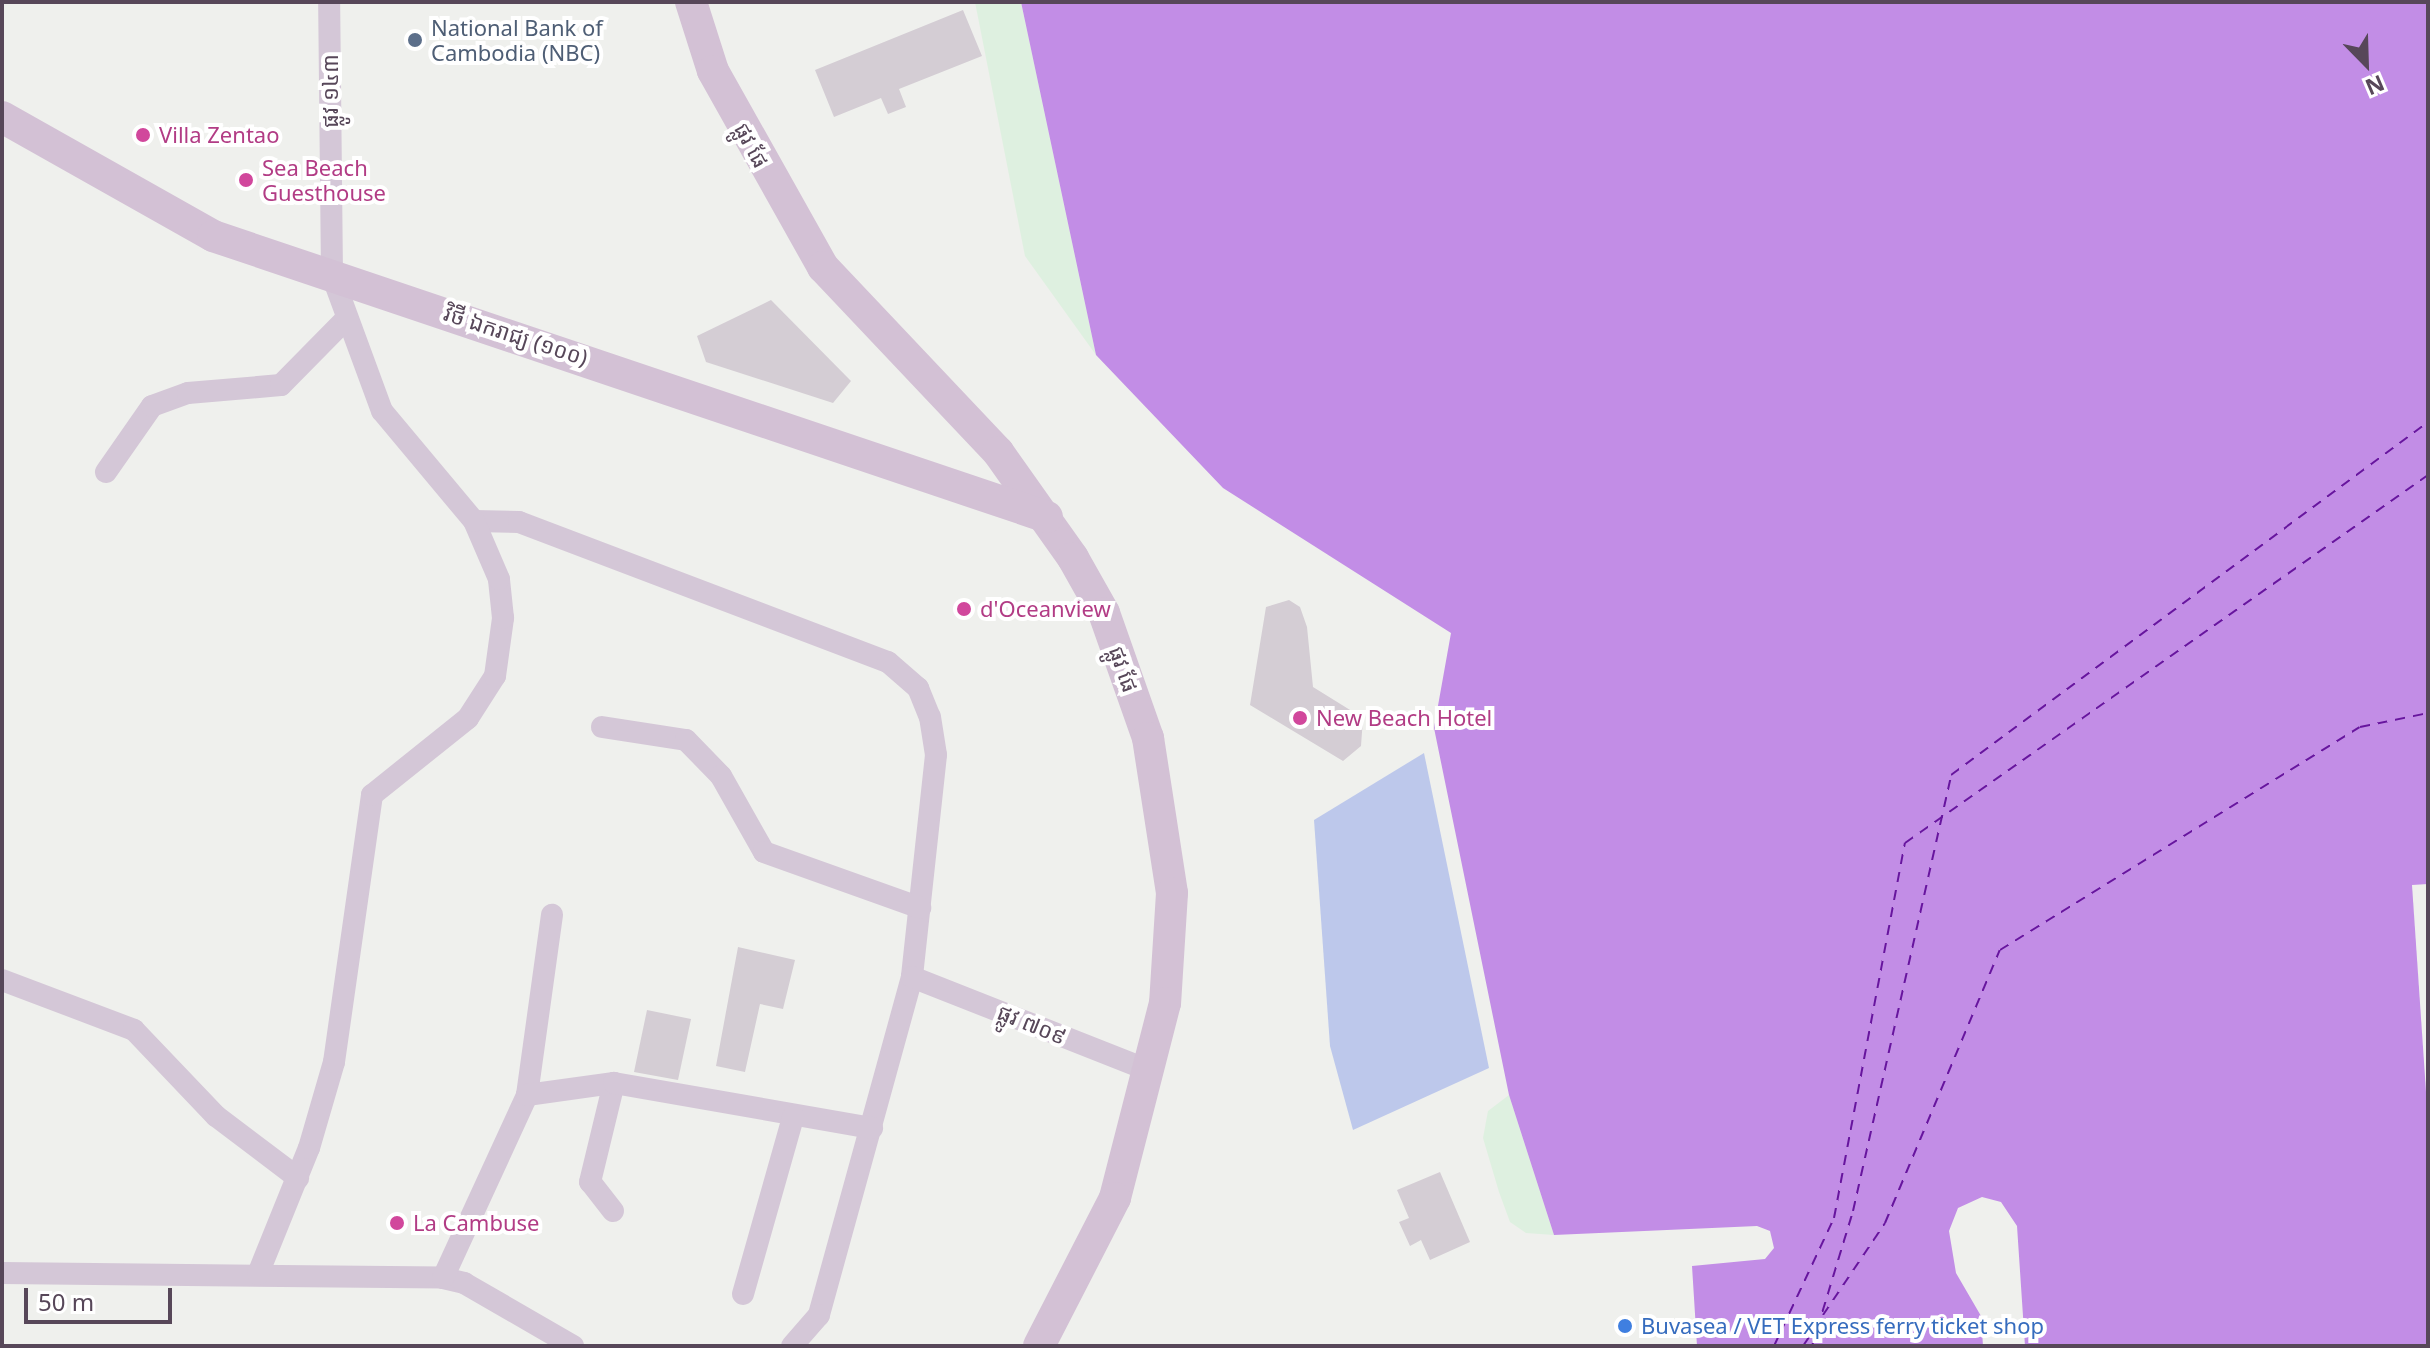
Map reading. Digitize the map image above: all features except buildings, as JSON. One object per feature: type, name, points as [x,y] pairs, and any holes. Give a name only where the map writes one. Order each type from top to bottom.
[{"type":"street","name":"ផ្លូវ ១៤៣","points":[[258,1274],[298,1178],[334,1062],[372,795],[468,718],[495,676],[499,579],[474,521],[382,411],[332,275],[329,2]]},
{"type":"street","name":"ផ្លូវ ផែ","points":[[691,2],[713,71],[823,267],[998,452],[1047,517],[1104,613],[1161,798],[1172,893],[1165,1003],[1151,1071],[1115,1198],[1036,1341]]},
{"type":"street","name":"វិថី ឯករាជ្យ (១០០)","points":[[2,117],[213,236],[968,487],[1047,517]]},
{"type":"street","points":[[106,472],[152,406],[188,393],[281,385],[347,318]]},
{"type":"street","points":[[968,487],[991,477],[998,452]]},
{"type":"street","points":[[474,521],[519,522],[888,662],[918,688],[936,755],[912,977],[819,1315],[792,1346]]},
{"type":"street","points":[[602,727],[686,740],[721,776],[764,852],[920,908]]},
{"type":"street","points":[[443,1278],[527,1095],[552,915]]},
{"type":"street","name":"ផ្លូវ ៧០៩","points":[[912,977],[1151,1071]]},
{"type":"street","points":[[2,980],[134,1030],[216,1116],[298,1178]]},
{"type":"street","points":[[527,1095],[614,1083],[793,1117],[872,1128]]},
{"type":"street","points":[[613,1211],[590,1182],[614,1083]]},
{"type":"street","points":[[743,1294],[793,1117]]},
{"type":"street","points":[[2,1273],[443,1278],[464,1283],[573,1346]]},
{"type":"shaded area","points":[[1021,2],[2428,2],[2428,1346],[2025,1346],[2017,1226],[2001,1202],[1982,1197],[1958,1208],[1949,1231],[1956,1273],[1981,1316],[1983,1346],[1697,1346],[1692,1266],[1765,1259],[1774,1248],[1770,1231],[1757,1226],[1554,1235],[1509,1095],[1434,728],[1451,633],[1223,488],[1096,355]]},
{"type":"shaded area","points":[[1424,753],[1489,1068],[1353,1130],[1330,1046],[1314,820]]},
{"type":"sand","points":[[975,2],[1021,2],[1096,355],[1025,256]]},
{"type":"sand","points":[[1509,1095],[1554,1235],[1526,1233],[1510,1222],[1499,1192],[1483,1138],[1488,1111]]},
{"type":"pier","points":[[2428,884],[2428,1121],[2412,885]]},
{"type":"ferry route","points":[[1812,1346],[1853,1211],[1951,775],[2428,422]]},
{"type":"ferry route","points":[[1774,1346],[1834,1218],[1905,843],[2428,475]]},
{"type":"ferry route","points":[[1823,1315],[1885,1223],[2000,950],[2360,727],[2428,713]]},
{"type":"ferry route","points":[[1803,1346],[1818,1324]]},
{"type":"place","name":"National Bank of Cambodia (NBC)","points":[[415,40]]},
{"type":"place","name":"Villa Zentao","points":[[143,135]]},
{"type":"place","name":"Sea Beach Guesthouse","points":[[246,180]]},
{"type":"place","name":"d'Oceanview","points":[[964,609]]},
{"type":"place","name":"New Beach Hotel","points":[[1300,718]]},
{"type":"place","name":"La Cambuse","points":[[397,1223]]},
{"type":"place","name":"Buvasea / VET Express ferry ticket shop","points":[[1625,1326]]}]
